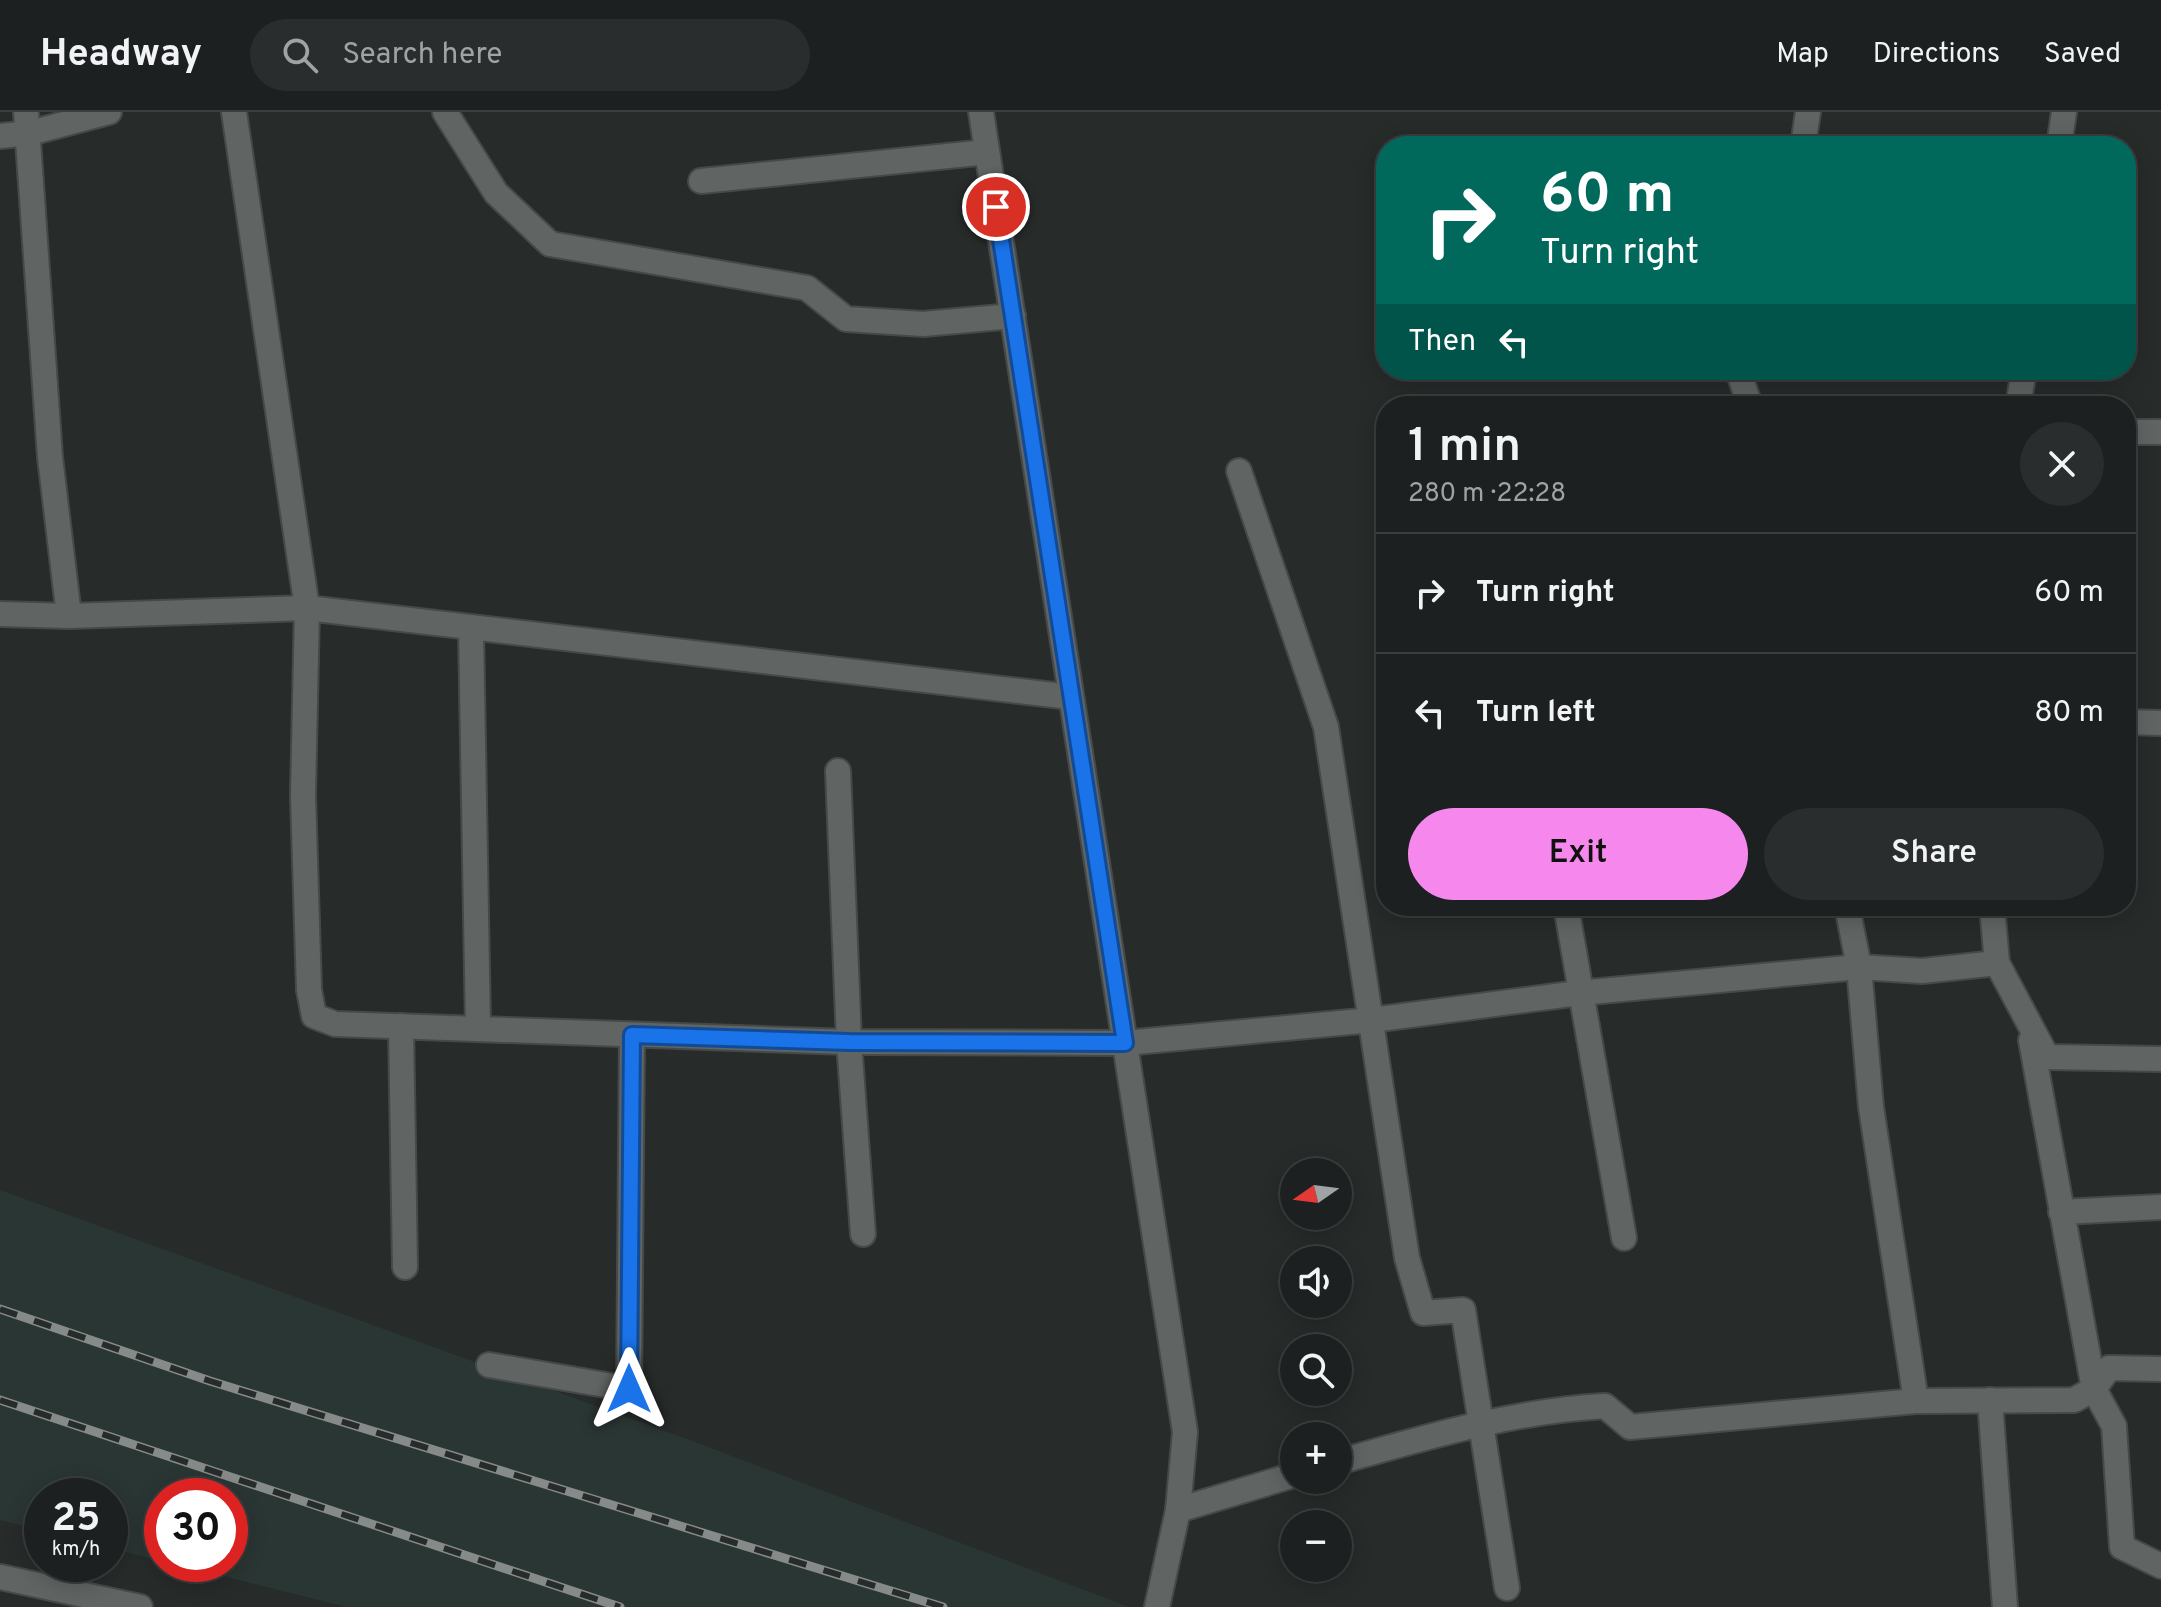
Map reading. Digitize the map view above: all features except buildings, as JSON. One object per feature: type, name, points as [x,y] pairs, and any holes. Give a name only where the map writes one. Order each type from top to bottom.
[{"type":"street","points":[[0,136],[28,122],[109,112]]},
{"type":"street","points":[[234,112],[307,608],[303,795],[309,990],[314,1016],[335,1024],[632,1035],[849,1042],[1125,1043],[1372,1020],[1579,993],[1859,967],[1922,971],[1997,963]]},
{"type":"street","points":[[445,112],[496,193],[550,244],[807,288],[846,319],[923,324],[1013,316]]},
{"type":"street","points":[[981,112],[1185,1432],[1178,1510],[1157,1607]]},
{"type":"street","points":[[1804,136],[1808,112]]},
{"type":"street","points":[[2060,136],[2064,112]]},
{"type":"street","points":[[28,122],[50,457],[69,616]]},
{"type":"street","points":[[701,181],[987,152]]},
{"type":"street","points":[[2136,432],[2161,432]]},
{"type":"street","points":[[1239,471],[1326,727],[1407,1258],[1423,1313],[1463,1310],[1507,1588]]},
{"type":"street","points":[[0,614],[69,616],[307,608],[471,630],[1071,697]]},
{"type":"street","points":[[471,630],[478,1028]]},
{"type":"street","points":[[2136,722],[2161,723]]},
{"type":"street","points":[[838,771],[849,1042],[863,1234]]},
{"type":"street","points":[[1567,916],[1624,1238]]},
{"type":"street","points":[[1849,916],[1859,967],[1871,1107],[1916,1401]]},
{"type":"street","points":[[1993,916],[1997,963],[2047,1057],[2161,1059]]},
{"type":"street","points":[[2028,1022],[2094,1389],[2114,1426],[2122,1547],[2161,1566]]},
{"type":"street","points":[[401,1026],[405,1267]]},
{"type":"street","points":[[489,1365],[629,1389],[632,1035]]},
{"type":"street","points":[[2061,1212],[2161,1207]]},
{"type":"street","points":[[1352,1458],[1479,1422],[1547,1409],[1605,1406],[1630,1427],[1916,1401],[2074,1400],[2094,1389],[2109,1368],[2161,1369]]},
{"type":"street","points":[[1990,1400],[2005,1607]]},
{"type":"street","points":[[1178,1510],[1280,1479]]},
{"type":"street","points":[[0,1577],[140,1607]]},
{"type":"shaded area","points":[[0,1190],[690,1440],[1129,1607],[346,1607],[247,1582],[248,1478],[144,1478],[144,1556],[128,1552],[128,1478],[24,1478],[24,1526],[0,1520]]},
{"type":"railway","points":[[0,1309],[210,1381],[943,1607]]},
{"type":"railway","points":[[0,1400],[620,1607]]},
{"type":"route","points":[[629,1389],[632,1035],[849,1042],[1125,1043],[996,207]]}]
